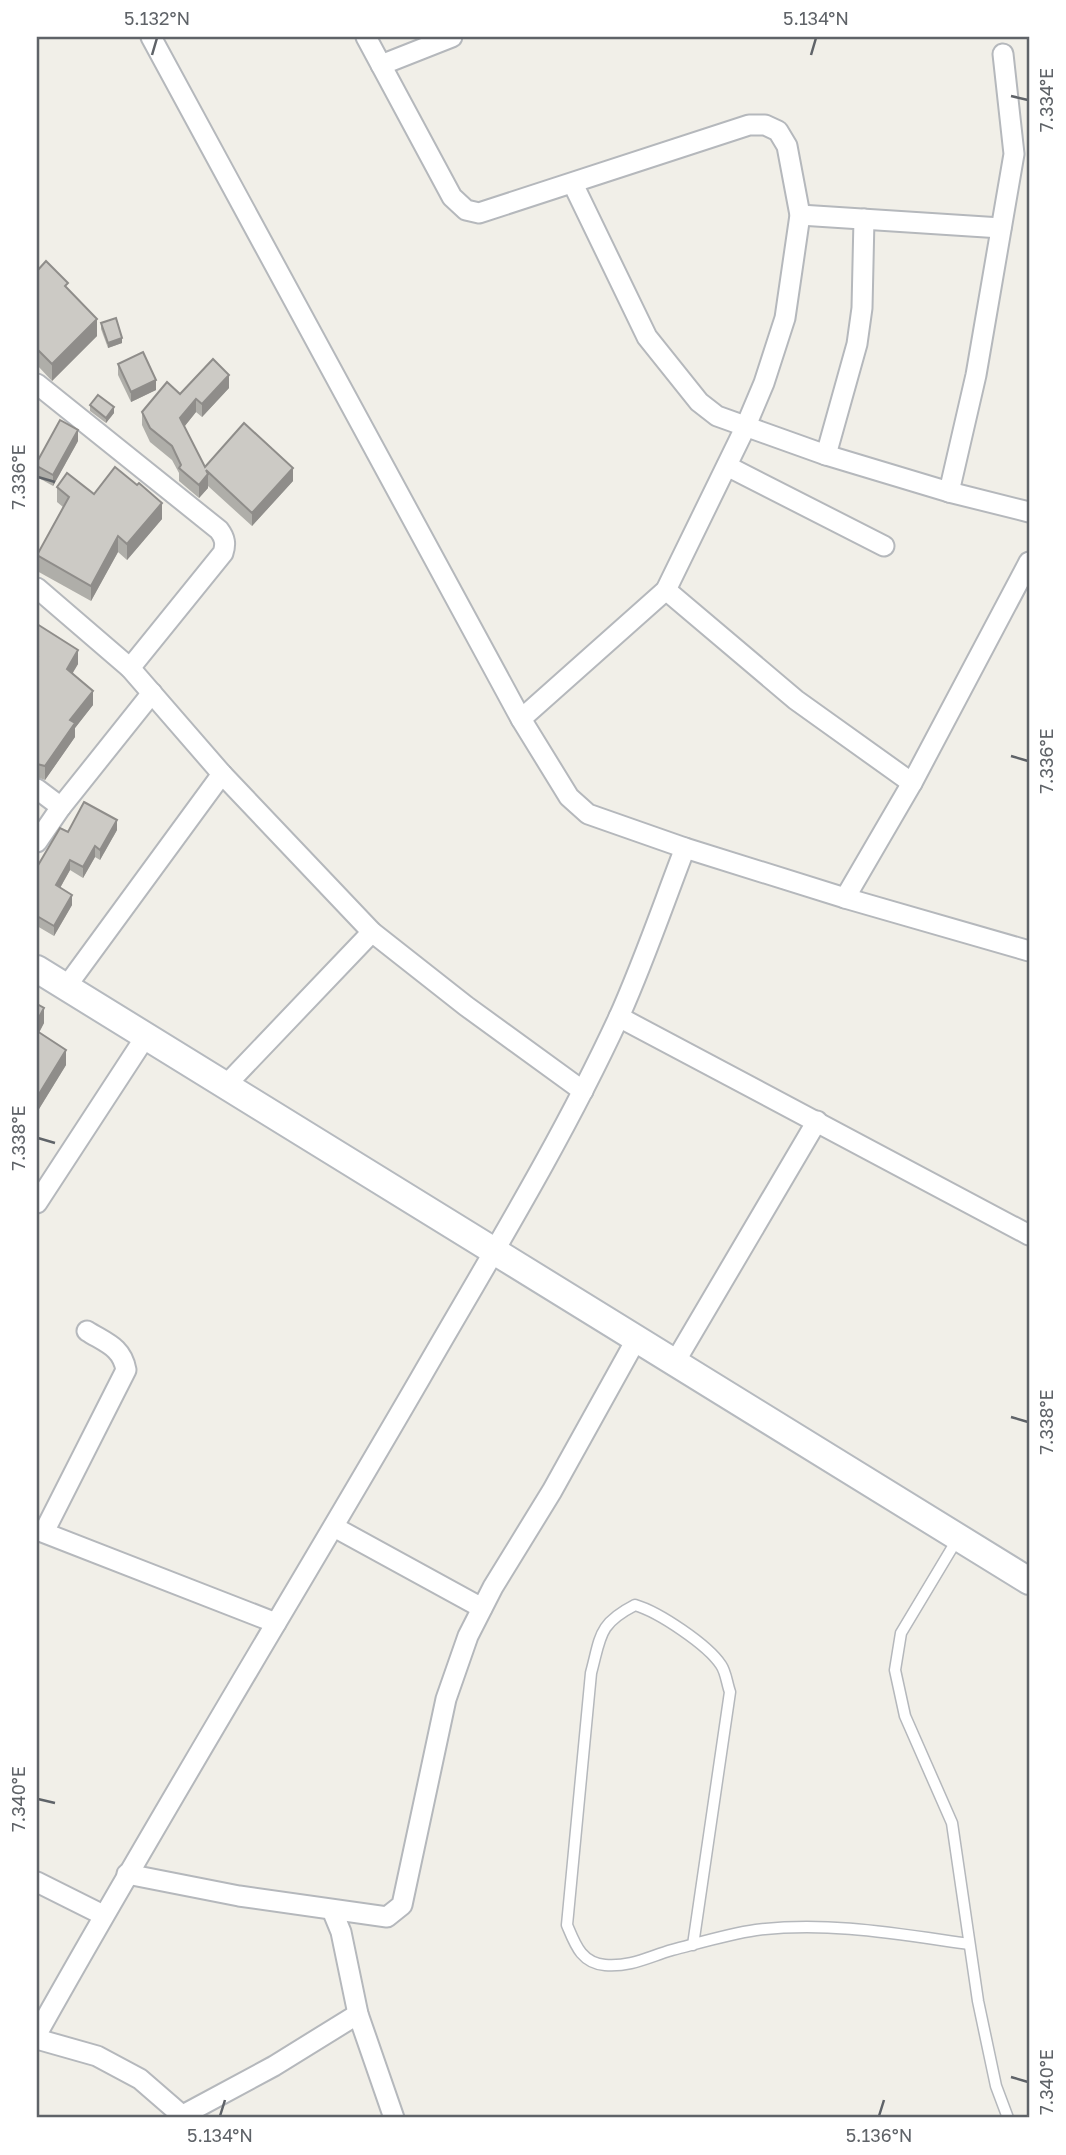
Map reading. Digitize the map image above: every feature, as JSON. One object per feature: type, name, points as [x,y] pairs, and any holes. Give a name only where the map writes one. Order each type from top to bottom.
[{"type":"main road","points":[[37,969],[1029,1581]]},
{"type":"street","points":[[151,37],[521,719],[569,797],[588,814],[685,848],[1029,951]]},
{"type":"street","points":[[366,37],[452,197],[466,210],[479,213],[748,125],[765,125],[778,131],[787,146],[800,215],[785,318],[746,428],[666,590],[521,719]]},
{"type":"street","points":[[382,65],[452,37]]},
{"type":"street","points":[[949,492],[976,375],[1001,228],[1022,154],[1003,54]]},
{"type":"street","points":[[573,184],[647,338],[699,402],[717,416],[826,455],[949,492],[1029,512]]},
{"type":"street","points":[[800,215],[1001,228]]},
{"type":"street","points":[[826,455],[857,344],[862,308],[864,219]]},
{"type":"street","points":[[37,384],[219,530],[224,537],[223,553],[130,667]]},
{"type":"street","points":[[727,466],[884,546]]},
{"type":"street","points":[[845,898],[1024,585],[1029,562]]},
{"type":"street","points":[[37,588],[130,667],[222,774],[372,932],[466,1006],[583,1091]]},
{"type":"street","points":[[666,590],[796,701],[912,783]]},
{"type":"street","points":[[37,842],[61,807],[152,693]]},
{"type":"street","points":[[66,987],[222,774]]},
{"type":"street","points":[[37,789],[61,807]]},
{"type":"street","points":[[358,2014],[184,2117],[140,2079],[97,2056],[37,2036],[103,1915],[334,1527],[583,1091],[619,1017],[685,848]]},
{"type":"street","points":[[226,1085],[372,932]]},
{"type":"street","points":[[619,1017],[1026,1226]]},
{"type":"street","points":[[37,1203],[146,1036]]},
{"type":"street","points":[[675,1362],[817,1121]]},
{"type":"street","points":[[87,1331],[124,1357],[126,1370],[40,1531],[276,1623]]},
{"type":"street","points":[[127,1874],[387,1917],[402,1906],[446,1699],[468,1636],[637,1338]]},
{"type":"street","points":[[334,1527],[482,1608]]},
{"type":"street","points":[[37,1882],[103,1915]]},
{"type":"street","points":[[332,1910],[341,1932],[358,2014],[394,2118]]},
{"type":"lane","points":[[958,1538],[901,1633],[895,1670],[905,1716],[952,1823],[978,2001],[996,2086],[1007,2118]]},
{"type":"lane","points":[[693,1945],[730,1692],[721,1665],[695,1640],[651,1610],[635,1605],[615,1615],[601,1633],[591,1673],[567,1925],[578,1952],[601,1965],[626,1966],[693,1945],[753,1931],[808,1925],[871,1930],[969,1944]]},
{"type":"building","points":[[46,261],[68,283],[65,286],[97,319],[52,364],[37,349],[37,271]]},
{"type":"building","points":[[116,318],[122,338],[108,343],[101,323]]},
{"type":"building","points":[[143,352],[156,380],[131,392],[118,364]]},
{"type":"building","points":[[213,359],[229,375],[202,404],[196,399],[180,418],[205,467],[244,423],[293,468],[252,513],[206,470],[208,474],[199,485],[179,468],[181,465],[172,446],[150,428],[142,412],[167,382],[180,394]]},
{"type":"building","points":[[98,395],[114,407],[106,418],[90,405]]},
{"type":"building","points":[[60,420],[78,430],[53,475],[37,466],[37,462]]},
{"type":"building","points":[[115,467],[162,503],[127,544],[118,536],[91,586],[37,555],[69,497],[57,487],[67,473],[94,494]]},
{"type":"building","points":[[37,624],[78,650],[67,669],[93,691],[70,720],[75,723],[45,766],[37,764]]},
{"type":"building","points":[[84,802],[117,820],[100,850],[95,846],[83,867],[70,860],[56,885],[72,895],[54,926],[37,916],[37,867],[60,828],[68,832]]},
{"type":"building","points":[[37,1004],[44,1008],[37,1021]]},
{"type":"building","points":[[37,1031],[66,1050],[39,1094],[37,1093]]}]
